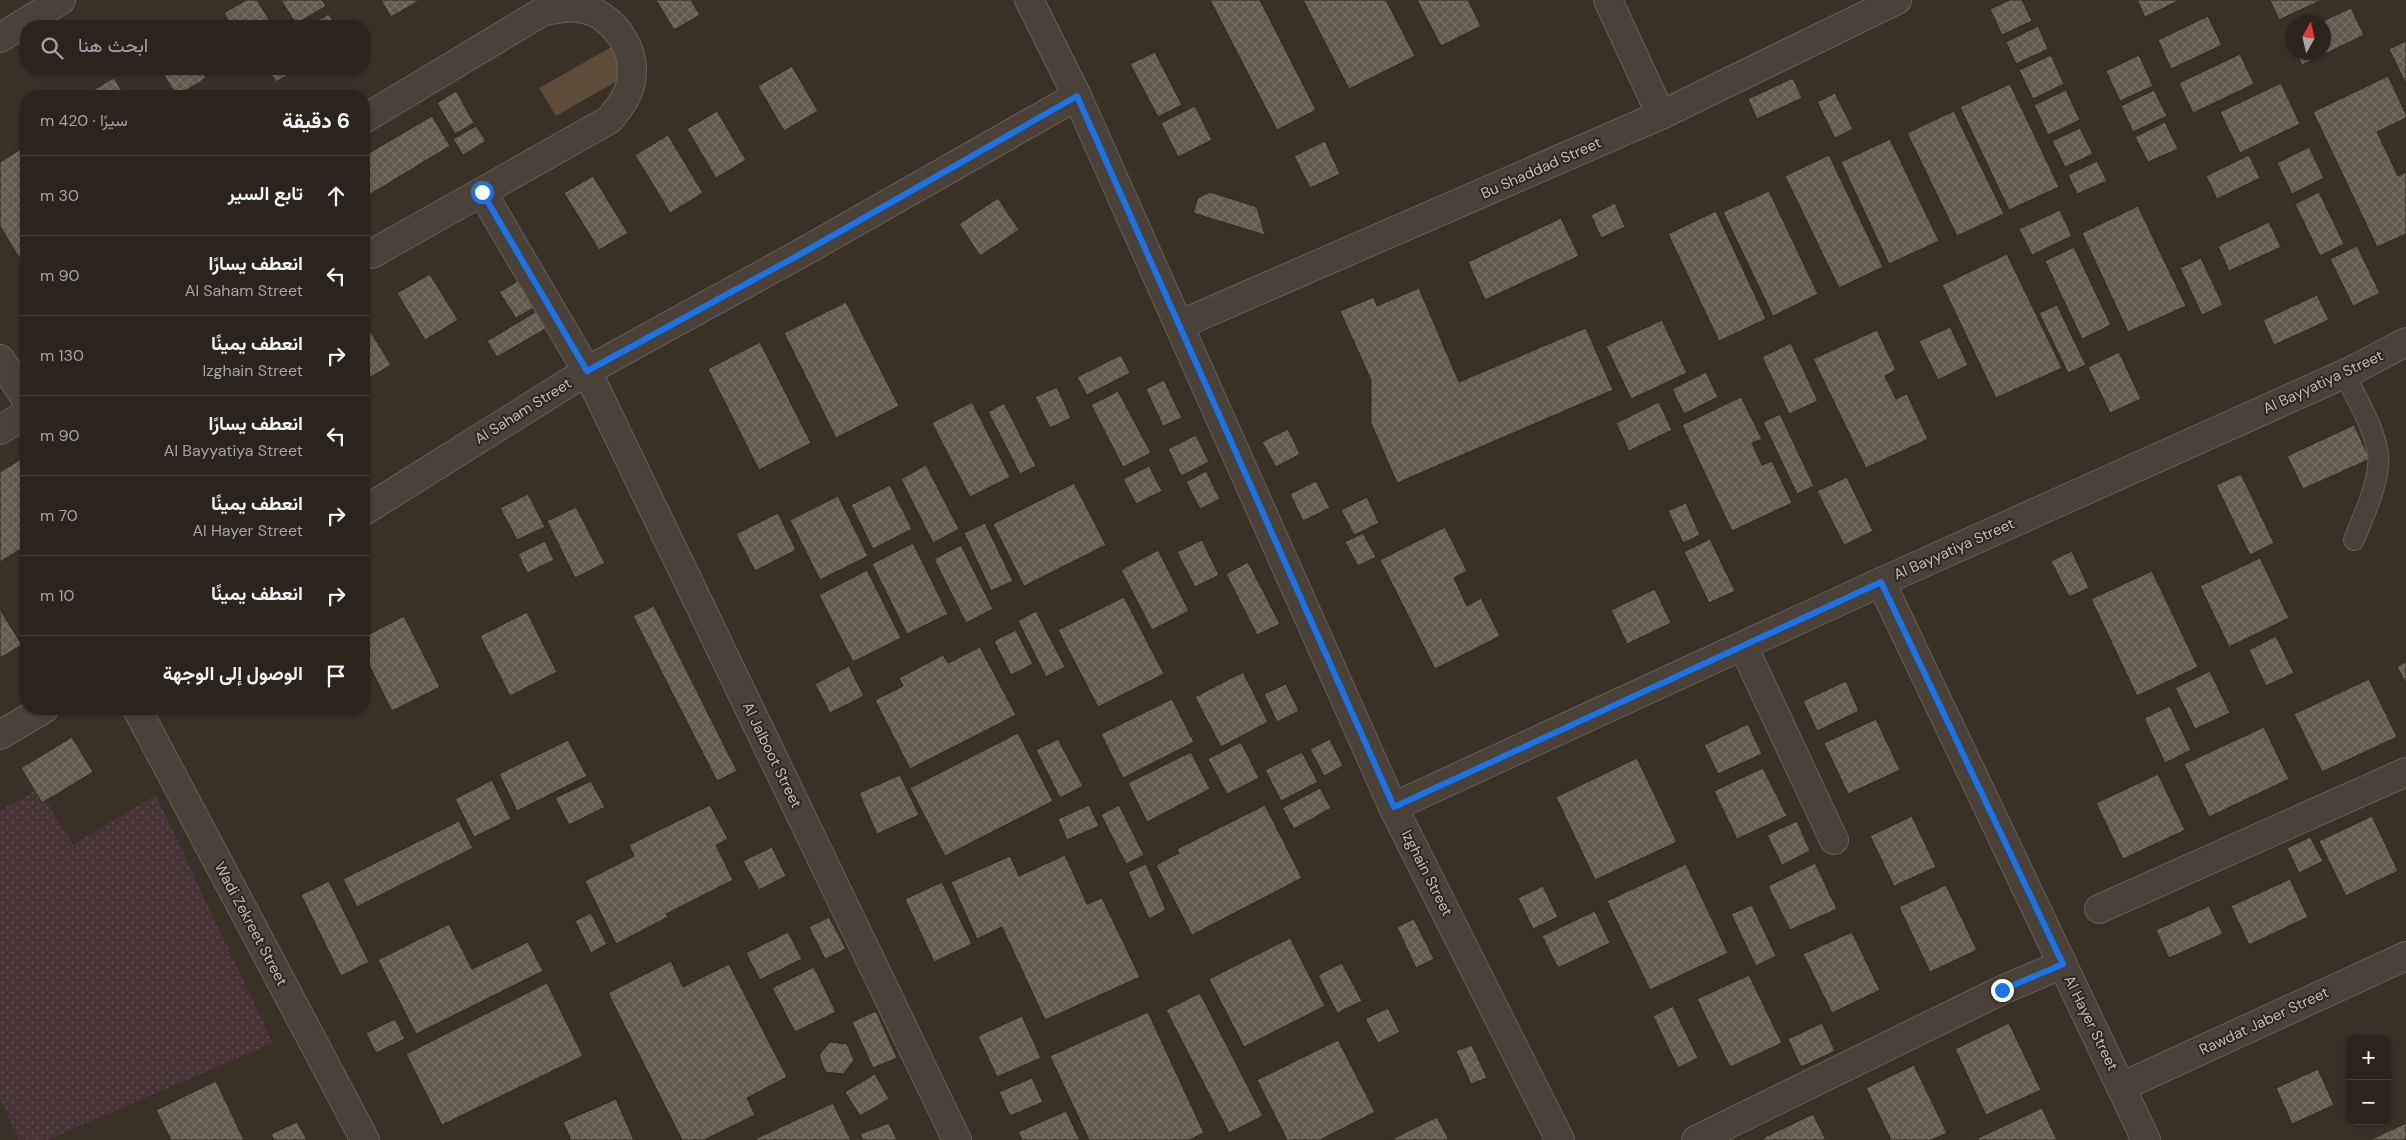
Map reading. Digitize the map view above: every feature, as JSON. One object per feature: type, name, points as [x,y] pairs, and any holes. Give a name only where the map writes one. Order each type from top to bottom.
[{"type":"street","points":[[29,20],[61,0]]},
{"type":"street","name":"Izghain Street","points":[[1030,0],[1077,96],[1394,807],[1560,1140]]},
{"type":"street","points":[[1608,0],[1661,115]]},
{"type":"street","name":"Bu Shaddad Street","points":[[1179,325],[1661,115],[1897,0]]},
{"type":"street","points":[[370,115],[542,12],[560,8],[578,8],[596,14],[611,23],[622,37],[630,54],[632,72],[629,90],[621,106],[610,120],[370,254]]},
{"type":"street","points":[[0,38],[20,26]]},
{"type":"street","name":"Al Saham Street","points":[[370,507],[587,371],[806,251],[1077,96]]},
{"type":"street","name":"Al Jalboot Street","points":[[482,192],[587,371],[957,1140]]},
{"type":"street","name":"Al Bayyatiya Street","points":[[1394,807],[1881,582],[2344,373],[2406,342]]},
{"type":"street","points":[[0,359],[20,390]]},
{"type":"street","points":[[0,430],[20,418]]},
{"type":"street","name":"Al Hayer Street","points":[[1881,582],[2146,1140]]},
{"type":"street","points":[[1743,646],[1834,840]]},
{"type":"street","points":[[0,735],[34,715]]},
{"type":"street","name":"Wadi Zekreet Street","points":[[141,715],[365,1140]]},
{"type":"street","points":[[2099,910],[2406,772]]},
{"type":"street","name":"Rawdat Jaber Street","points":[[2121,1087],[2406,956]]},
{"type":"street","points":[[1696,1140],[2002,990],[2063,964]]},
{"type":"lane","points":[[2344,373],[2376,442],[2379,466],[2372,495],[2354,540]]},
{"type":"shaded area","points":[[615,45],[631,73],[556,116],[539,88]]},
{"type":"shaded area","points":[[38,789],[73,845],[156,795],[273,1043],[47,1140],[19,1140],[0,1099],[0,811]]},
{"type":"building","points":[[246,0],[257,0],[269,20],[228,20],[224,13]]},
{"type":"building","points":[[281,0],[322,0],[326,6],[303,20],[294,20]]},
{"type":"building","points":[[381,0],[420,0],[391,17]]},
{"type":"building","points":[[656,0],[691,0],[700,15],[674,30]]},
{"type":"building","points":[[1210,0],[1260,0],[1316,110],[1277,130]]},
{"type":"building","points":[[1303,0],[1386,0],[1415,56],[1349,89]]},
{"type":"building","points":[[1417,0],[1468,0],[1481,26],[1441,46]]},
{"type":"building","points":[[2010,0],[2022,0],[2032,21],[2002,35],[1990,9]]},
{"type":"building","points":[[2137,0],[2180,0],[2145,17]]},
{"type":"building","points":[[2270,0],[2322,0],[2286,15],[2279,20]]},
{"type":"building","points":[[2351,8],[2364,35],[2331,51],[2331,17]]},
{"type":"building","points":[[329,14],[332,20],[318,20]]},
{"type":"building","points":[[2208,16],[2222,45],[2171,69],[2158,40]]},
{"type":"building","points":[[2038,26],[2048,49],[2016,64],[2006,42]]},
{"type":"building","points":[[2406,41],[2406,84],[2389,49]]},
{"type":"building","points":[[1155,52],[1182,105],[1158,117],[1130,64]]},
{"type":"building","points":[[2240,54],[2254,84],[2193,113],[2179,83]]},
{"type":"building","points":[[2051,55],[2064,84],[2033,99],[2019,70]]},
{"type":"building","points":[[2139,55],[2153,86],[2120,101],[2106,71]]},
{"type":"building","points":[[2300,60],[2312,60],[2302,65]]},
{"type":"building","points":[[792,66],[818,111],[784,131],[758,86]]},
{"type":"building","points":[[164,75],[204,75],[206,78],[187,90],[173,90]]},
{"type":"building","points":[[272,75],[287,75],[276,82]]},
{"type":"building","points":[[2388,76],[2406,114],[2406,118],[2377,132],[2398,176],[2406,172],[2406,234],[2377,247],[2313,112]]},
{"type":"building","points":[[114,78],[121,90],[93,90]]},
{"type":"building","points":[[1793,78],[1802,98],[1757,119],[1748,99]]},
{"type":"building","points":[[2281,83],[2300,124],[2240,153],[2220,112]]},
{"type":"building","points":[[2010,84],[2059,187],[2009,210],[1960,107]]},
{"type":"building","points":[[2066,90],[2080,120],[2048,135],[2034,105]]},
{"type":"building","points":[[2154,90],[2167,116],[2133,132],[2121,106]]},
{"type":"building","points":[[456,91],[474,123],[455,134],[437,103]]},
{"type":"building","points":[[1835,93],[1853,129],[1835,138],[1817,102]]},
{"type":"building","points":[[1195,106],[1212,140],[1178,157],[1161,123]]},
{"type":"building","points":[[717,111],[746,160],[716,178],[687,129]]},
{"type":"building","points":[[1954,111],[2004,214],[1957,236],[1907,133]]},
{"type":"building","points":[[432,116],[450,146],[370,194],[370,152]]},
{"type":"building","points":[[2165,122],[2178,149],[2148,162],[2135,137]]},
{"type":"building","points":[[476,126],[486,141],[463,155],[453,139]]},
{"type":"building","points":[[2080,128],[2093,154],[2065,167],[2052,141]]},
{"type":"building","points":[[668,135],[703,193],[670,213],[635,155]]},
{"type":"building","points":[[1890,139],[1939,241],[1889,264],[1841,162]]},
{"type":"building","points":[[1325,141],[1340,174],[1310,188],[1294,156]]},
{"type":"building","points":[[2309,147],[2324,178],[2292,194],[2277,163]]},
{"type":"building","points":[[20,150],[20,259],[0,226],[0,162]]},
{"type":"building","points":[[1829,155],[1883,267],[1839,288],[1785,176]]},
{"type":"building","points":[[2249,155],[2260,178],[2217,199],[2206,176]]},
{"type":"building","points":[[2097,161],[2107,181],[2077,194],[2068,175]]},
{"type":"building","points":[[593,176],[628,233],[599,250],[564,193]]},
{"type":"building","points":[[1769,191],[1818,294],[1773,316],[1723,212]]},
{"type":"building","points":[[1210,192],[1257,207],[1265,235],[1193,213],[1198,198]]},
{"type":"building","points":[[2319,192],[2344,244],[2320,256],[2295,204]]},
{"type":"building","points":[[998,198],[1019,230],[980,256],[959,224]]},
{"type":"building","points":[[1615,203],[1625,227],[1601,238],[1591,215]]},
{"type":"building","points":[[2138,206],[2186,306],[2128,332],[2082,233]]},
{"type":"building","points":[[2060,210],[2072,236],[2032,255],[2019,229]]},
{"type":"building","points":[[1716,211],[1766,319],[1719,341],[1668,234]]},
{"type":"building","points":[[1561,218],[1579,256],[1485,300],[1468,262]]},
{"type":"building","points":[[2269,222],[2281,247],[2229,271],[2218,246]]},
{"type":"building","points":[[2357,246],[2380,293],[2353,306],[2330,259]]},
{"type":"building","points":[[2074,247],[2111,325],[2082,339],[2045,261]]},
{"type":"building","points":[[2007,254],[2062,368],[1996,398],[1942,285]]},
{"type":"building","points":[[2201,258],[2223,305],[2202,315],[2180,268]]},
{"type":"building","points":[[430,274],[458,320],[425,340],[397,293]]},
{"type":"building","points":[[518,281],[535,307],[516,318],[499,292]]},
{"type":"building","points":[[1419,288],[1459,382],[1586,328],[1613,390],[1397,483],[1371,423],[1371,380],[1340,311],[1374,297],[1377,306]]},
{"type":"building","points":[[2317,295],[2329,320],[2274,345],[2263,320]]},
{"type":"building","points":[[846,302],[899,406],[836,438],[784,333]]},
{"type":"building","points":[[2057,305],[2086,365],[2068,373],[2039,313]]},
{"type":"building","points":[[542,308],[552,325],[497,357],[487,341]]},
{"type":"building","points":[[1662,320],[1687,373],[1631,399],[1606,346]]},
{"type":"building","points":[[1950,327],[1968,365],[1938,380],[1919,341]]},
{"type":"building","points":[[1877,330],[1896,370],[1885,376],[1896,399],[1907,394],[1928,439],[1866,468],[1813,359]]},
{"type":"building","points":[[370,331],[391,365],[370,377]]},
{"type":"building","points":[[760,342],[811,443],[759,470],[708,369]]},
{"type":"building","points":[[1791,343],[1818,401],[1789,414],[1762,357]]},
{"type":"building","points":[[2119,352],[2141,399],[2110,413],[2088,367]]},
{"type":"building","points":[[1121,355],[1130,373],[1087,395],[1077,377]]},
{"type":"building","points":[[1706,372],[1718,397],[1684,414],[1672,389]]},
{"type":"building","points":[[1164,380],[1182,418],[1163,426],[1146,389]]},
{"type":"building","points":[[1057,387],[1071,418],[1050,428],[1035,397]]},
{"type":"building","points":[[1118,391],[1151,453],[1123,467],[1091,405]]},
{"type":"building","points":[[1741,397],[1762,439],[1752,443],[1762,465],[1772,461],[1792,503],[1732,531],[1682,425]]},
{"type":"building","points":[[972,402],[1010,477],[970,497],[932,423]]},
{"type":"building","points":[[1659,402],[1672,430],[1629,451],[1616,423]]},
{"type":"building","points":[[1004,403],[1036,466],[1020,474],[988,412]]},
{"type":"building","points":[[1780,414],[1814,486],[1797,494],[1763,422]]},
{"type":"building","points":[[2354,425],[2370,459],[2303,489],[2287,456]]},
{"type":"building","points":[[1288,429],[1300,454],[1276,467],[1262,442]]},
{"type":"building","points":[[1196,435],[1209,462],[1181,476],[1168,449]]},
{"type":"building","points":[[20,460],[20,550],[0,562],[0,472]]},
{"type":"building","points":[[926,465],[959,529],[933,543],[901,479]]},
{"type":"building","points":[[1149,466],[1162,491],[1136,504],[1123,479]]},
{"type":"building","points":[[1206,471],[1220,499],[1200,509],[1186,482]]},
{"type":"building","points":[[2241,474],[2274,543],[2250,555],[2216,485]]},
{"type":"building","points":[[1847,477],[1873,531],[1844,545],[1817,491]]},
{"type":"building","points":[[1316,481],[1330,508],[1303,521],[1290,494]]},
{"type":"building","points":[[1074,483],[1106,545],[1024,586],[993,524]]},
{"type":"building","points":[[890,485],[912,529],[873,549],[851,505]]},
{"type":"building","points":[[528,494],[545,527],[517,540],[500,508]]},
{"type":"building","points":[[838,496],[868,556],[820,580],[790,520]]},
{"type":"building","points":[[1367,497],[1379,523],[1354,535],[1341,510]]},
{"type":"building","points":[[1686,503],[1700,535],[1683,543],[1668,511]]},
{"type":"building","points":[[576,507],[605,563],[575,578],[547,521]]},
{"type":"building","points":[[778,513],[796,550],[755,571],[736,534]]},
{"type":"building","points":[[985,523],[1013,581],[991,591],[964,533]]},
{"type":"building","points":[[1445,527],[1467,571],[1454,578],[1467,606],[1481,598],[1500,636],[1435,669],[1380,560]]},
{"type":"building","points":[[1363,533],[1376,557],[1358,566],[1345,542]]},
{"type":"building","points":[[1710,539],[1735,591],[1709,603],[1684,552]]},
{"type":"building","points":[[1202,540],[1219,575],[1195,587],[1177,552]]},
{"type":"building","points":[[545,541],[554,560],[527,573],[518,554]]},
{"type":"building","points":[[913,543],[948,614],[907,634],[872,564]]},
{"type":"building","points":[[961,545],[993,609],[966,623],[934,559]]},
{"type":"building","points":[[1158,550],[1189,611],[1152,630],[1121,570]]},
{"type":"building","points":[[2072,551],[2089,588],[2069,597],[2051,561]]},
{"type":"building","points":[[2260,558],[2289,618],[2229,647],[2200,586]]},
{"type":"building","points":[[1248,562],[1280,624],[1257,635],[1226,574]]},
{"type":"building","points":[[867,570],[901,638],[853,662],[819,595]]},
{"type":"building","points":[[2152,571],[2198,667],[2137,696],[2091,599]]},
{"type":"building","points":[[1655,589],[1671,623],[1627,644],[1611,610]]},
{"type":"building","points":[[1124,597],[1164,674],[1098,707],[1058,630]]},
{"type":"building","points":[[654,606],[737,771],[717,781],[633,616]]},
{"type":"building","points":[[0,609],[20,642],[20,646],[0,658]]},
{"type":"building","points":[[1036,611],[1065,667],[1046,677],[1018,621]]},
{"type":"building","points":[[527,612],[557,672],[510,696],[480,636]]},
{"type":"building","points":[[404,616],[440,687],[392,711],[370,667],[370,634]]},
{"type":"building","points":[[1016,630],[1033,664],[1011,675],[994,641]]},
{"type":"building","points":[[2276,636],[2294,673],[2266,686],[2249,650]]},
{"type":"building","points":[[980,647],[1016,715],[910,769],[875,700],[903,686],[899,678],[943,655],[948,663]]},
{"type":"building","points":[[2406,662],[2406,684],[2397,666]]},
{"type":"building","points":[[849,666],[864,696],[830,713],[815,684]]},
{"type":"building","points":[[2210,671],[2230,713],[2195,729],[2175,688]]},
{"type":"building","points":[[1243,672],[1268,722],[1221,747],[1195,697]]},
{"type":"building","points":[[2369,679],[2397,737],[2322,772],[2294,714]]},
{"type":"building","points":[[1846,681],[1859,711],[1817,731],[1803,701]]},
{"type":"building","points":[[1286,684],[1299,711],[1277,722],[1264,694]]},
{"type":"building","points":[[1172,699],[1194,742],[1123,778],[1101,734]]},
{"type":"building","points":[[2170,706],[2191,750],[2165,763],[2144,718]]},
{"type":"building","points":[[1876,719],[1900,770],[1848,794],[1824,743]]},
{"type":"building","points":[[1748,724],[1762,754],[1718,774],[1704,745]]},
{"type":"building","points":[[2264,727],[2289,779],[2209,817],[2184,764]]},
{"type":"building","points":[[1018,733],[1053,801],[945,856],[910,788]]},
{"type":"building","points":[[72,737],[93,772],[42,803],[21,768]]},
{"type":"building","points":[[1058,739],[1083,786],[1060,798],[1036,750]]},
{"type":"building","points":[[1330,739],[1343,766],[1324,776],[1310,749]]},
{"type":"building","points":[[568,740],[587,776],[517,811],[499,774]]},
{"type":"building","points":[[1241,742],[1259,778],[1227,794],[1208,759]]},
{"type":"building","points":[[1191,752],[1210,789],[1147,822],[1128,783]]},
{"type":"building","points":[[1302,752],[1318,782],[1281,801],[1265,770]]},
{"type":"building","points":[[1637,758],[1677,842],[1595,880],[1556,797]]},
{"type":"building","points":[[1763,768],[1787,816],[1737,839],[1714,791]]},
{"type":"building","points":[[2158,774],[2185,830],[2123,859],[2096,803]]},
{"type":"building","points":[[900,775],[919,815],[877,834],[859,793]]},
{"type":"building","points":[[492,780],[511,819],[474,837],[455,799]]},
{"type":"building","points":[[591,781],[605,807],[569,825],[555,798]]},
{"type":"building","points":[[1320,788],[1331,808],[1294,829],[1282,808]]},
{"type":"building","points":[[710,805],[728,839],[716,845],[733,880],[666,914],[668,917],[616,944],[585,881],[634,856],[629,845]]},
{"type":"building","points":[[1089,805],[1099,826],[1067,840],[1058,819]]},
{"type":"building","points":[[1119,805],[1144,855],[1126,864],[1101,815]]},
{"type":"building","points":[[1265,805],[1302,878],[1192,935],[1156,865],[1179,853],[1177,849]]},
{"type":"building","points":[[1912,816],[1936,867],[1894,886],[1870,836]]},
{"type":"building","points":[[2372,816],[2398,871],[2346,896],[2319,841]]},
{"type":"building","points":[[459,821],[473,848],[357,907],[343,879]]},
{"type":"building","points":[[1797,821],[1810,851],[1782,865],[1767,835]]},
{"type":"building","points":[[2310,837],[2323,861],[2299,873],[2287,848]]},
{"type":"building","points":[[772,847],[786,876],[759,890],[743,861]]},
{"type":"building","points":[[1065,855],[1087,904],[1102,898],[1140,977],[1045,1020],[1002,927],[977,939],[951,882],[1010,856],[1019,876]]},
{"type":"building","points":[[1815,863],[1837,909],[1790,930],[1768,886]]},
{"type":"building","points":[[1146,864],[1166,910],[1149,919],[1128,872]]},
{"type":"building","points":[[1686,864],[1728,953],[1650,990],[1607,901]]},
{"type":"building","points":[[2290,879],[2308,917],[2249,945],[2231,906]]},
{"type":"building","points":[[329,881],[369,962],[341,976],[301,895]]},
{"type":"building","points":[[942,882],[972,944],[934,962],[905,899]]},
{"type":"building","points":[[1946,885],[1977,950],[1930,972],[1899,907]]},
{"type":"building","points":[[1543,886],[1558,917],[1533,929],[1518,898]]},
{"type":"building","points":[[1752,905],[1776,956],[1756,966],[1731,914]]},
{"type":"building","points":[[2209,906],[2223,934],[2169,958],[2156,930]]},
{"type":"building","points":[[1595,911],[1610,943],[1558,968],[1542,936]]},
{"type":"building","points":[[591,913],[607,944],[591,953],[575,921]]},
{"type":"building","points":[[829,917],[846,949],[825,959],[809,927]]},
{"type":"building","points":[[1414,919],[1434,959],[1416,968],[1397,927]]},
{"type":"building","points":[[449,924],[472,969],[528,942],[543,971],[416,1034],[378,960]]},
{"type":"building","points":[[788,932],[802,959],[760,980],[746,953]]},
{"type":"building","points":[[1852,932],[1880,990],[1832,1013],[1803,954]]},
{"type":"building","points":[[1290,938],[1325,1006],[1244,1047],[1209,979]]},
{"type":"building","points":[[671,961],[683,987],[729,964],[787,1077],[747,1098],[755,1115],[704,1140],[682,1140],[608,993]]},
{"type":"building","points":[[1342,963],[1362,1001],[1337,1013],[1318,975]]},
{"type":"building","points":[[814,967],[836,1012],[795,1032],[772,988]]},
{"type":"building","points":[[1749,975],[1782,1043],[1730,1067],[1697,999]]},
{"type":"building","points":[[547,983],[583,1056],[442,1125],[406,1054]]},
{"type":"building","points":[[1200,993],[1263,1116],[1229,1133],[1166,1010]]},
{"type":"building","points":[[1673,1006],[1698,1058],[1678,1068],[1653,1016]]},
{"type":"building","points":[[1388,1008],[1400,1032],[1378,1043],[1365,1019]]},
{"type":"building","points":[[876,1011],[897,1058],[873,1068],[852,1022]]},
{"type":"building","points":[[1148,1012],[1204,1133],[1189,1140],[1089,1140],[1050,1056]]},
{"type":"building","points":[[1022,1016],[1041,1058],[997,1077],[978,1036]]},
{"type":"building","points":[[395,1019],[405,1039],[376,1053],[366,1033]]},
{"type":"building","points":[[1822,1023],[1835,1051],[1801,1067],[1788,1039]]},
{"type":"building","points":[[2009,1023],[2041,1090],[1986,1115],[1955,1049]]},
{"type":"building","points":[[1338,1040],[1375,1112],[1320,1140],[1287,1140],[1257,1080]]},
{"type":"building","points":[[830,1042],[847,1044],[854,1060],[843,1074],[825,1072],[819,1055]]},
{"type":"building","points":[[1472,1045],[1487,1078],[1471,1084],[1456,1051]]},
{"type":"building","points":[[1914,1065],[1947,1133],[1931,1140],[1891,1140],[1866,1088]]},
{"type":"building","points":[[2318,1069],[2334,1105],[2292,1124],[2276,1088]]},
{"type":"building","points":[[875,1074],[889,1099],[860,1116],[845,1092]]},
{"type":"building","points":[[1032,1078],[1043,1102],[1010,1116],[999,1092]]},
{"type":"building","points":[[216,1081],[244,1140],[171,1140],[156,1110]]},
{"type":"building","points":[[616,1099],[634,1140],[571,1140],[563,1122]]},
{"type":"building","points":[[833,1103],[851,1140],[753,1140]]},
{"type":"building","points":[[2042,1108],[2057,1140],[1974,1140]]},
{"type":"building","points":[[1066,1111],[1080,1140],[1022,1140],[1018,1132]]},
{"type":"building","points":[[1813,1114],[1826,1140],[1764,1140],[1763,1138]]},
{"type":"building","points":[[1437,1117],[1449,1140],[1390,1140]]},
{"type":"building","points":[[297,1122],[307,1140],[274,1140],[271,1134]]},
{"type":"building","points":[[889,1123],[897,1140],[863,1140],[860,1134]]},
{"type":"building","points":[[2406,1123],[2406,1140],[2370,1140]]},
{"type":"route","points":[[482,192],[587,371],[806,251],[1077,96],[1394,807],[1881,582],[2063,964],[2002,990]]}]
